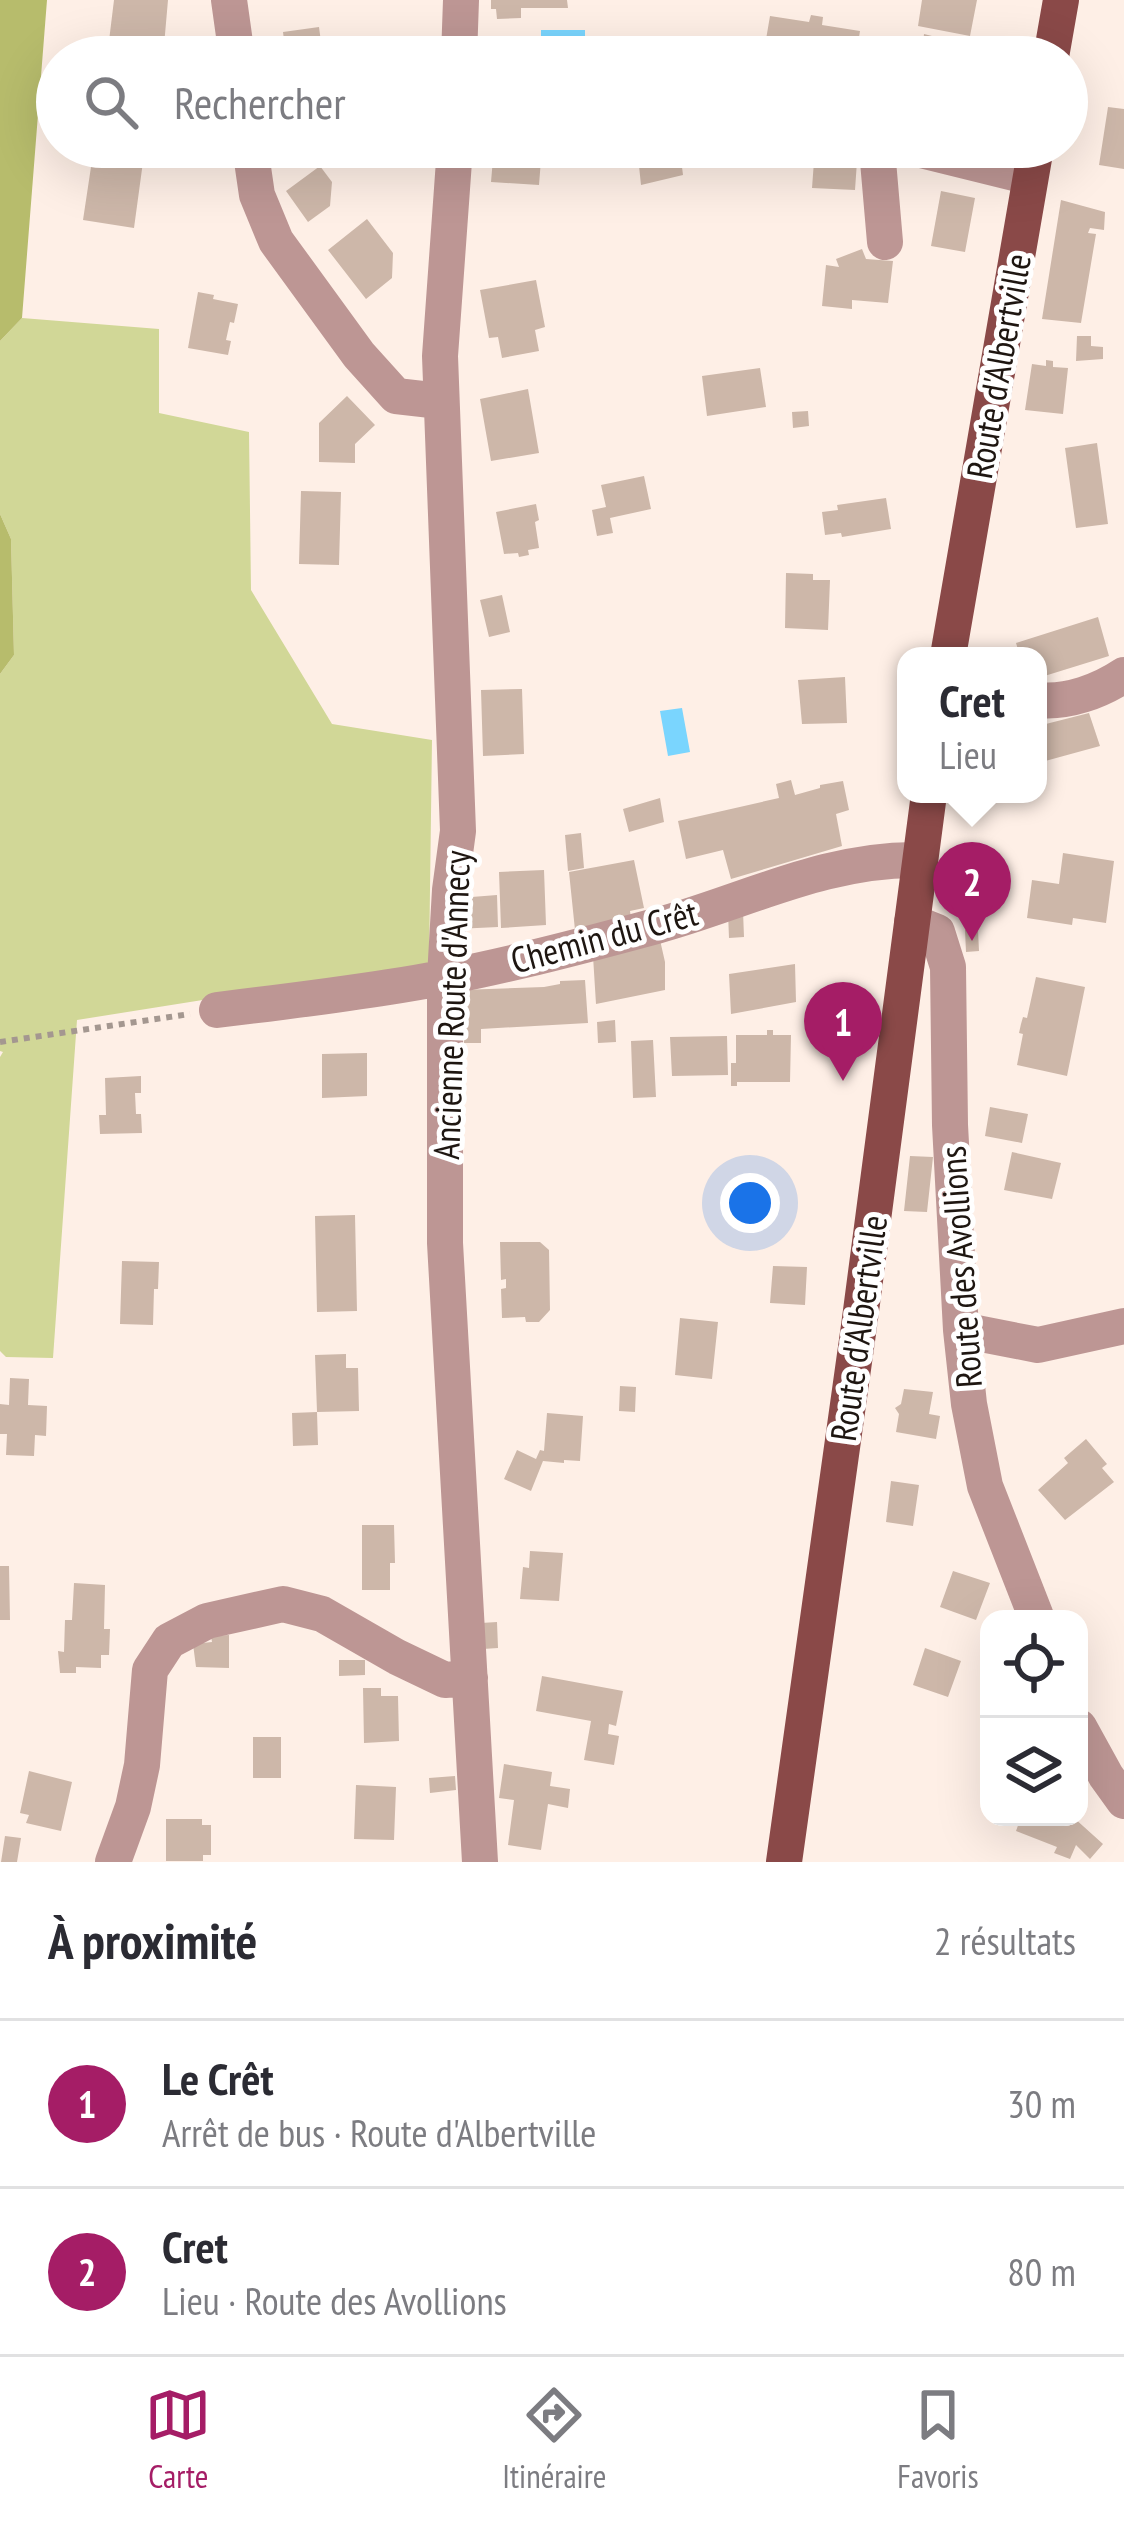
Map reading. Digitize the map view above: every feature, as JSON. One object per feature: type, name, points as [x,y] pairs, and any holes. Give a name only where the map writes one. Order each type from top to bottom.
[{"type":"main road","points":[[1055,36],[1061,0]]},
{"type":"main road","name":"Route d'Albertville","points":[[950,647],[1032,168]]},
{"type":"main road","name":"Route d'Albertville","points":[[784,1862],[928,803]]},
{"type":"street","points":[[229,0],[234,36]]},
{"type":"street","points":[[460,36],[461,0]]},
{"type":"street","points":[[253,168],[257,195],[276,242],[359,356],[396,396],[440,401]]},
{"type":"street","name":"Ancienne Route d'Annecy","points":[[453,168],[440,356],[458,830],[445,977],[445,1244],[480,1862]]},
{"type":"street","points":[[879,168],[885,242]]},
{"type":"street","points":[[1047,701],[1090,693],[1124,675]]},
{"type":"street","name":"Chemin du Crêt","points":[[218,1010],[445,977],[658,925],[808,874],[889,859],[920,860]]},
{"type":"street","name":"Route des Avollions","points":[[912,922],[937,932],[948,967],[950,1125],[969,1404],[985,1486],[1033,1610]]},
{"type":"street","points":[[962,1330],[1038,1345],[1124,1326]]},
{"type":"street","points":[[118,1856],[142,1766],[150,1670],[169,1641],[207,1621],[283,1604],[322,1614],[445,1680],[470,1678]]},
{"type":"street","points":[[1088,1743],[1124,1802]]},
{"type":"path","points":[[0,1042],[218,1010]]},
{"type":"green space","points":[[0,0],[47,0],[44,36],[36,36],[36,140],[22,318],[0,341]]},
{"type":"green space","points":[[22,318],[159,329],[159,413],[249,432],[251,590],[332,724],[432,740],[429,964],[77,1020],[53,1358],[6,1357],[0,1351],[0,674],[14,655],[11,539],[0,514],[0,341]]},
{"type":"green space","points":[[0,514],[11,539],[14,655],[0,674]]},
{"type":"water","points":[[541,30],[585,30],[585,36],[541,36]]},
{"type":"water","points":[[682,708],[690,752],[668,756],[660,711]]},
{"type":"building","points":[[114,0],[168,0],[165,36],[110,36]]},
{"type":"building","points":[[491,0],[567,0],[568,8],[521,8],[521,18],[497,19]]},
{"type":"building","points":[[922,0],[977,0],[970,36],[918,26]]},
{"type":"building","points":[[811,15],[823,17],[822,25],[860,31],[859,36],[767,36],[770,16],[809,22]]},
{"type":"building","points":[[319,27],[320,36],[283,36],[283,32]]},
{"type":"building","points":[[1108,107],[1124,109],[1124,169],[1099,165]]},
{"type":"building","points":[[91,168],[142,168],[134,228],[83,220]]},
{"type":"building","points":[[317,168],[332,182],[330,206],[308,222],[286,191]]},
{"type":"building","points":[[492,168],[540,168],[539,185],[491,182]]},
{"type":"building","points":[[639,168],[682,168],[683,175],[641,185]]},
{"type":"building","points":[[814,168],[857,168],[855,190],[812,188]]},
{"type":"building","points":[[941,191],[975,198],[965,252],[931,246]]},
{"type":"building","points":[[1061,200],[1105,212],[1104,230],[1090,228],[1088,233],[1096,234],[1081,323],[1042,319]]},
{"type":"building","points":[[367,219],[393,253],[392,278],[366,299],[328,250]]},
{"type":"building","points":[[862,249],[866,259],[893,261],[888,303],[852,300],[852,309],[822,306],[826,265],[839,267],[836,259]]},
{"type":"building","points":[[536,280],[545,327],[535,330],[539,351],[502,358],[498,337],[489,338],[480,290]]},
{"type":"building","points":[[198,292],[238,304],[226,340],[231,341],[228,355],[188,348]]},
{"type":"building","points":[[1077,336],[1091,336],[1091,346],[1103,347],[1103,359],[1076,361]]},
{"type":"building","points":[[1046,360],[1053,361],[1053,367],[1068,368],[1063,414],[1025,410],[1032,364],[1046,366]]},
{"type":"building","points":[[760,368],[766,407],[707,416],[702,376]]},
{"type":"building","points":[[528,389],[539,453],[491,461],[480,399]]},
{"type":"building","points":[[347,396],[375,425],[355,444],[355,463],[319,462],[319,423]]},
{"type":"building","points":[[808,411],[809,426],[793,428],[792,412]]},
{"type":"building","points":[[1097,443],[1108,524],[1076,528],[1065,448]]},
{"type":"building","points":[[644,476],[651,509],[610,518],[613,533],[597,536],[592,510],[606,507],[601,485]]},
{"type":"building","points":[[301,491],[341,492],[339,565],[299,564]]},
{"type":"building","points":[[886,498],[891,529],[825,535],[822,512],[838,510],[837,505]]},
{"type":"building","points":[[536,504],[539,548],[519,557],[518,553],[504,554],[496,512]]},
{"type":"building","points":[[786,573],[830,580],[828,630],[785,628]]},
{"type":"building","points":[[502,595],[510,632],[489,637],[480,600]]},
{"type":"building","points":[[1098,617],[1109,656],[1047,675],[1047,647],[1017,647],[1016,643]]},
{"type":"building","points":[[845,677],[847,723],[802,724],[798,680]]},
{"type":"building","points":[[522,689],[524,754],[483,756],[481,690]]},
{"type":"building","points":[[1089,713],[1100,746],[1047,761],[1047,724]]},
{"type":"building","points":[[791,780],[795,795],[843,781],[849,810],[836,814],[842,846],[731,879],[723,850],[686,859],[678,821],[779,798],[776,784]]},
{"type":"building","points":[[660,798],[664,822],[629,832],[623,809]]},
{"type":"building","points":[[581,833],[584,868],[568,871],[565,835]]},
{"type":"building","points":[[1063,853],[1114,861],[1106,923],[1073,918],[1072,925],[1027,918],[1032,880],[1059,884]]},
{"type":"building","points":[[634,860],[644,908],[630,911],[631,918],[575,930],[569,872]]},
{"type":"building","points":[[544,870],[546,925],[501,928],[499,872]]},
{"type":"building","points":[[497,895],[498,927],[456,929],[459,898]]},
{"type":"building","points":[[743,911],[744,937],[729,938],[728,913]]},
{"type":"building","points":[[965,930],[978,930],[979,951],[966,952]]},
{"type":"building","points":[[660,940],[665,990],[596,1004],[593,956]]},
{"type":"building","points":[[795,964],[796,1002],[731,1014],[729,974]]},
{"type":"building","points":[[1036,977],[1085,987],[1067,1076],[1017,1065],[1023,1034],[1019,1033]]},
{"type":"building","points":[[585,980],[588,1023],[481,1029],[481,1043],[464,1043],[461,990],[544,987]]},
{"type":"building","points":[[615,1020],[616,1042],[598,1043],[597,1022]]},
{"type":"building","points":[[767,1030],[773,1030],[773,1035],[791,1035],[790,1082],[731,1086],[736,1035],[767,1035]]},
{"type":"building","points":[[727,1036],[728,1075],[672,1076],[670,1037]]},
{"type":"building","points":[[653,1040],[656,1097],[633,1098],[631,1041]]},
{"type":"building","points":[[367,1053],[367,1096],[322,1098],[322,1054]]},
{"type":"building","points":[[141,1076],[141,1093],[135,1093],[142,1133],[100,1134],[99,1115],[106,1115],[105,1078]]},
{"type":"building","points":[[990,1107],[1028,1114],[1022,1143],[985,1136]]},
{"type":"building","points":[[1012,1152],[1061,1163],[1052,1199],[1004,1190]]},
{"type":"building","points":[[910,1156],[933,1157],[927,1212],[904,1211]]},
{"type":"building","points":[[355,1215],[357,1311],[317,1312],[315,1216]]},
{"type":"building","points":[[500,1242],[540,1242],[549,1250],[550,1310],[539,1322],[502,1318],[501,1289],[506,1288],[506,1279],[501,1280]]},
{"type":"building","points":[[122,1261],[159,1262],[153,1325],[120,1324]]},
{"type":"building","points":[[773,1266],[807,1267],[805,1305],[770,1303]]},
{"type":"building","points":[[680,1318],[718,1322],[712,1379],[675,1375]]},
{"type":"building","points":[[346,1354],[346,1368],[358,1368],[359,1411],[317,1412],[315,1355]]},
{"type":"building","points":[[10,1378],[29,1379],[28,1405],[47,1406],[46,1436],[35,1435],[34,1456],[6,1455],[0,1404],[9,1405]]},
{"type":"building","points":[[620,1386],[636,1387],[635,1412],[619,1411]]},
{"type":"building","points":[[904,1389],[933,1392],[929,1414],[940,1416],[936,1439],[896,1432],[899,1414],[895,1408],[901,1404]]},
{"type":"building","points":[[317,1412],[318,1445],[293,1446],[292,1413]]},
{"type":"building","points":[[547,1413],[583,1416],[580,1461],[543,1461],[531,1491],[504,1479],[517,1450],[536,1459],[544,1451]]},
{"type":"building","points":[[1086,1439],[1107,1464],[1102,1468],[1114,1482],[1065,1520],[1038,1490]]},
{"type":"building","points":[[891,1481],[919,1485],[913,1526],[886,1522]]},
{"type":"building","points":[[362,1525],[394,1525],[390,1590],[362,1590]]},
{"type":"building","points":[[530,1551],[563,1553],[559,1601],[520,1599]]},
{"type":"building","points":[[0,1566],[9,1566],[10,1620],[0,1620]]},
{"type":"building","points":[[953,1571],[990,1583],[976,1620],[940,1607]]},
{"type":"building","points":[[74,1583],[105,1585],[109,1655],[101,1655],[101,1668],[76,1667],[76,1673],[60,1673],[58,1651],[64,1652],[65,1620],[72,1620]]},
{"type":"building","points":[[497,1622],[498,1648],[483,1649],[481,1623]]},
{"type":"building","points":[[229,1635],[229,1668],[196,1667],[193,1644]]},
{"type":"building","points":[[925,1648],[961,1661],[948,1697],[913,1685]]},
{"type":"building","points":[[339,1660],[365,1660],[365,1675],[339,1676]]},
{"type":"building","points":[[542,1676],[623,1691],[616,1726],[609,1724],[608,1734],[619,1736],[614,1765],[584,1760],[591,1721],[536,1711]]},
{"type":"building","points":[[363,1688],[381,1688],[381,1696],[398,1696],[399,1741],[364,1743]]},
{"type":"building","points":[[253,1737],[281,1737],[281,1778],[253,1778]]},
{"type":"building","points":[[504,1764],[552,1772],[550,1786],[570,1789],[568,1808],[548,1804],[541,1850],[508,1845],[514,1800],[499,1798]]},
{"type":"building","points":[[29,1771],[72,1782],[61,1831],[26,1823],[29,1815],[20,1813]]},
{"type":"building","points":[[455,1776],[456,1790],[430,1793],[429,1778]]},
{"type":"building","points":[[356,1785],[396,1787],[394,1840],[354,1839]]},
{"type":"building","points":[[166,1819],[202,1819],[202,1825],[211,1825],[211,1855],[203,1855],[203,1861],[166,1861]]},
{"type":"building","points":[[1018,1826],[1083,1826],[1103,1844],[1090,1859],[1076,1845],[1070,1859],[1054,1853],[1057,1847],[1016,1831]]},
{"type":"building","points":[[5,1836],[21,1838],[17,1862],[1,1862]]},
{"type":"place","name":"Cret","points":[[972,941]]},
{"type":"place","name":"Le Crêt","points":[[843,1081]]}]
